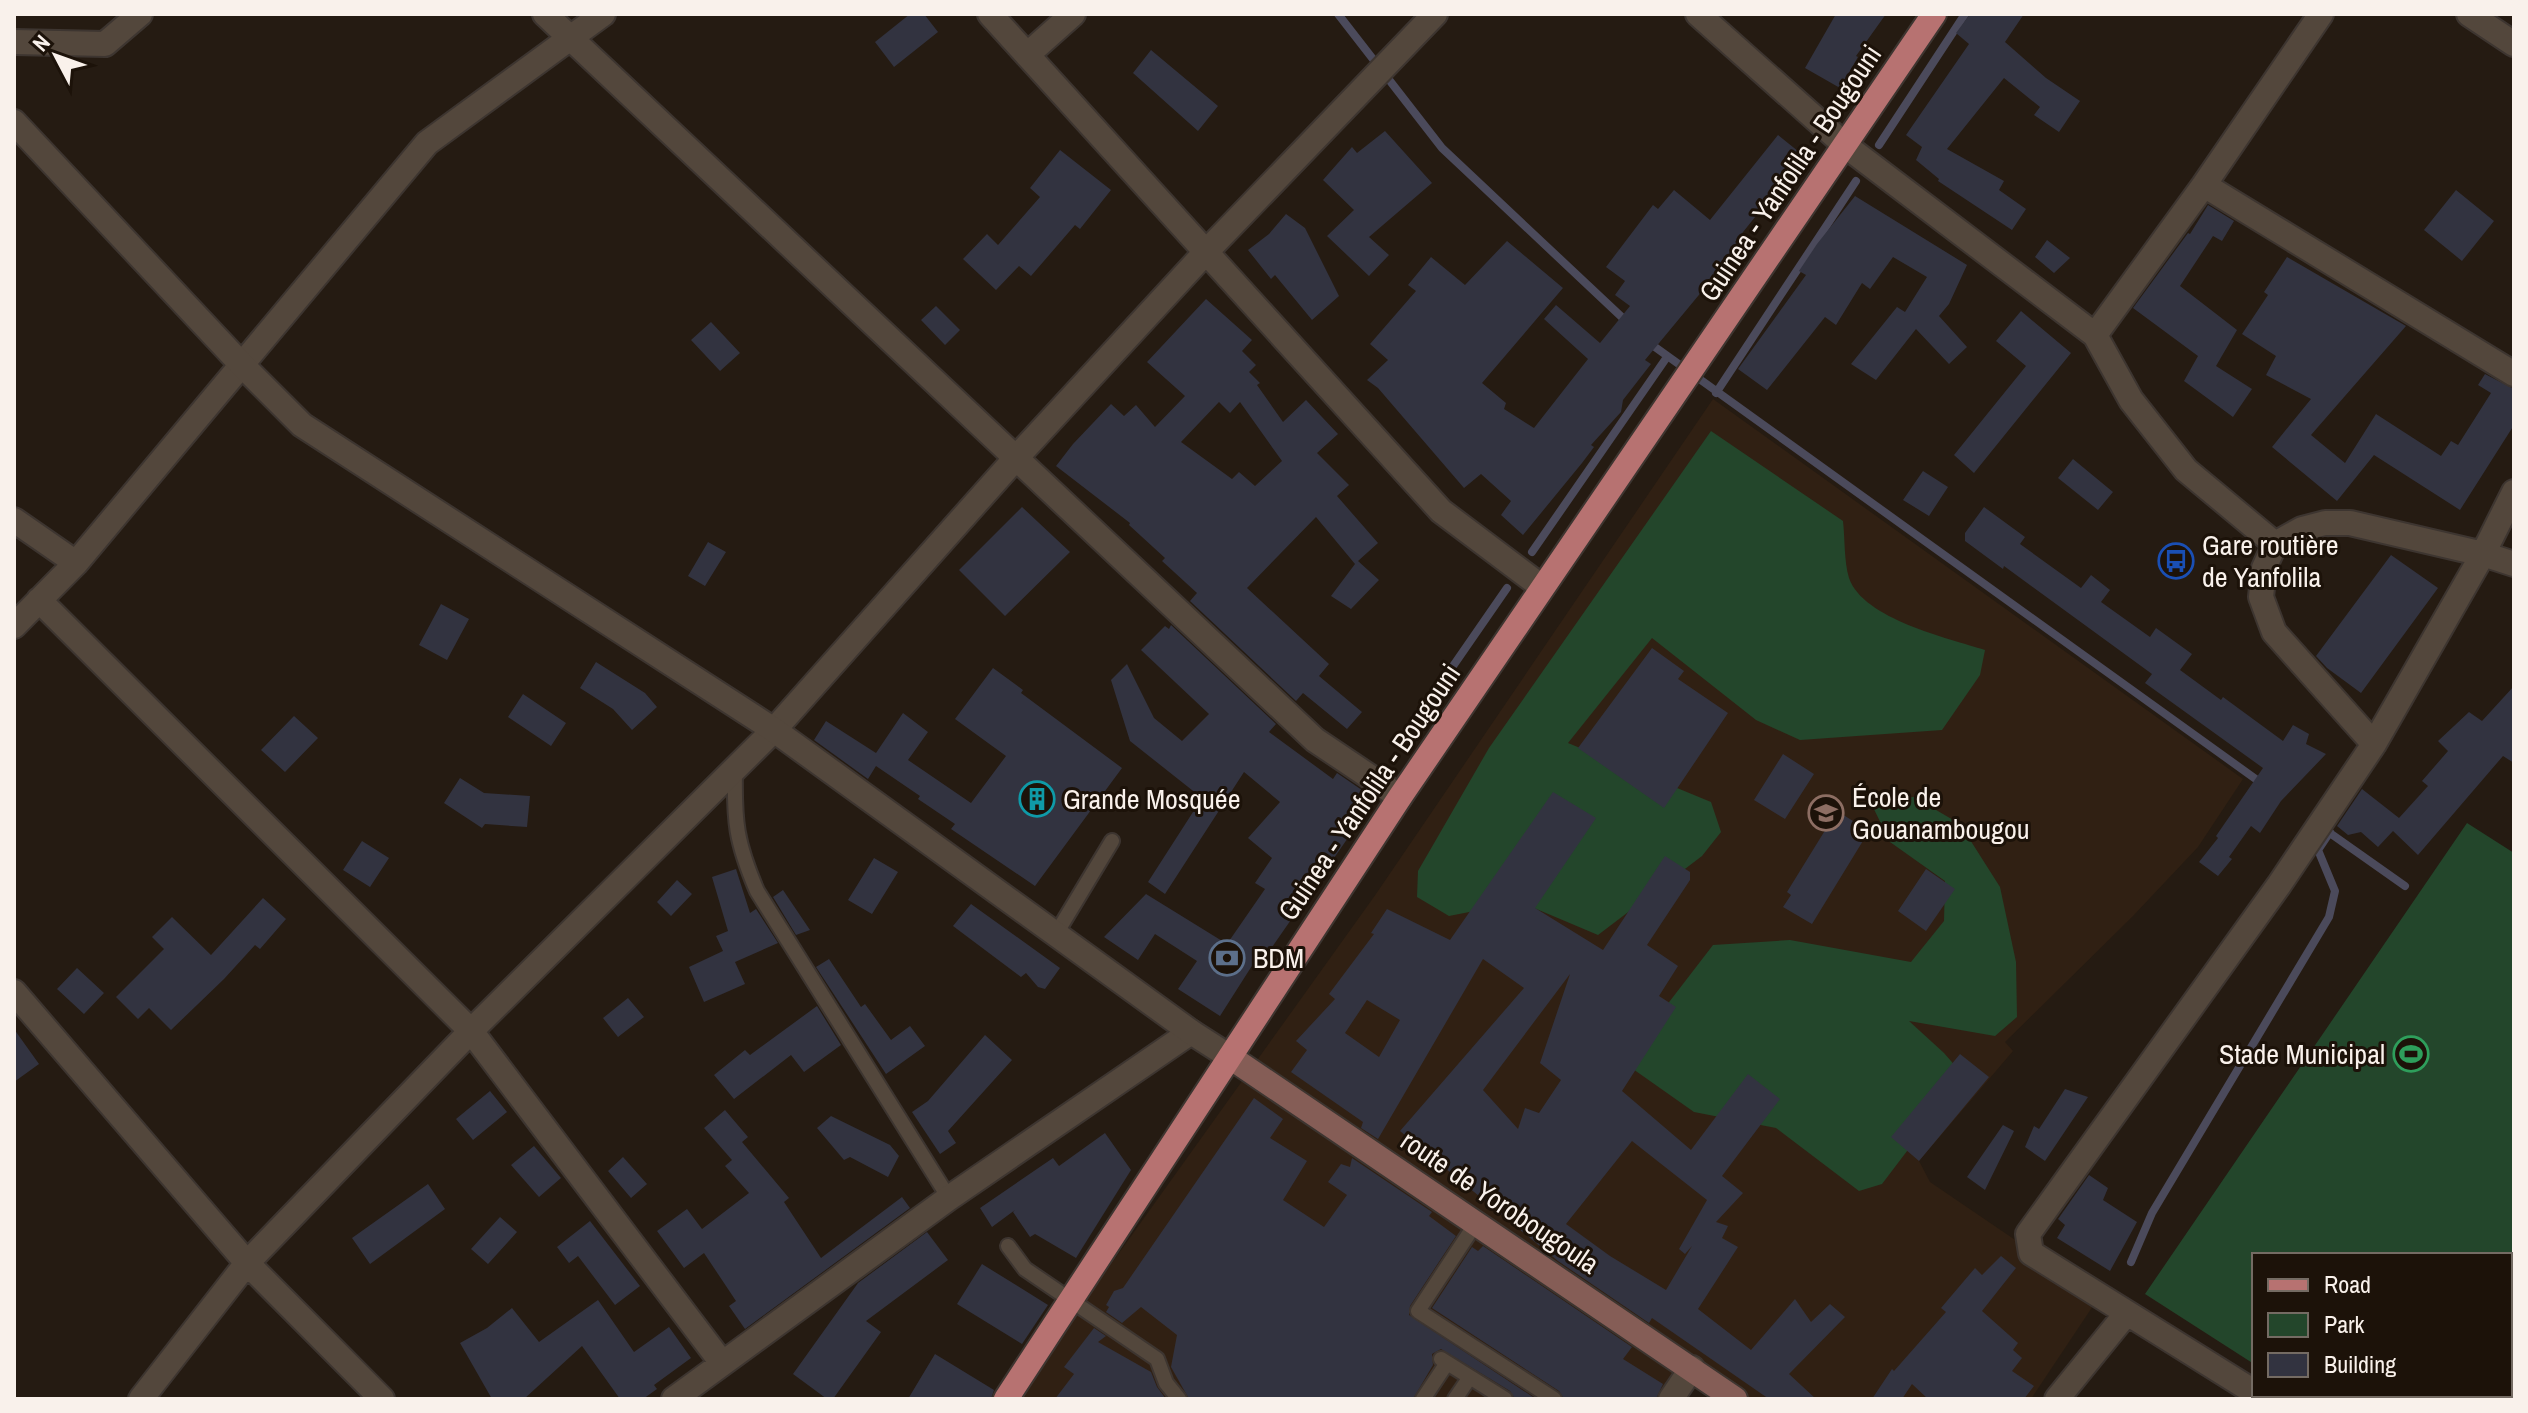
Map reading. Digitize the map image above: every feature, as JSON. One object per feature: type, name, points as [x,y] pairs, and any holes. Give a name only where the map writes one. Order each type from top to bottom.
[{"type":"main road","name":"Guinea - Yanfolila - Bougouni","points":[[1006,1399],[1400,797],[1934,14]]},
{"type":"main road","name":"route de Yorobougoula","points":[[1230,1057],[1735,1399]]},
{"type":"street","points":[[14,42],[105,44],[140,14]]},
{"type":"street","points":[[545,14],[1315,740],[1400,797]]},
{"type":"street","points":[[14,626],[76,563],[427,143],[603,14]]},
{"type":"street","points":[[990,14],[1441,511],[1542,587]]},
{"type":"street","points":[[1027,55],[1073,14]]},
{"type":"street","points":[[141,1399],[247,1263],[471,1031],[774,730],[1015,459],[1205,253],[1435,14]]},
{"type":"street","points":[[1698,14],[1846,146],[2095,335],[2131,400],[2186,470],[2275,544]]},
{"type":"street","points":[[2095,335],[2204,185],[2321,14]]},
{"type":"street","points":[[2469,14],[2514,44]]},
{"type":"street","points":[[14,122],[302,425],[774,730],[1191,1032],[1230,1057]]},
{"type":"street","points":[[2204,185],[2514,374]]},
{"type":"street","points":[[2252,1392],[2031,1253],[2028,1234],[2279,885],[2374,744],[2483,554],[2514,492]]},
{"type":"street","points":[[14,520],[76,563]]},
{"type":"street","points":[[2374,744],[2274,632],[2261,597],[2264,568],[2275,544],[2302,529],[2325,523],[2350,523],[2514,564]]},
{"type":"street","points":[[39,600],[471,1031],[722,1363]]},
{"type":"street","points":[[14,992],[247,1263],[382,1399]]},
{"type":"street","points":[[674,1399],[949,1198],[1191,1032]]},
{"type":"street","points":[[2057,1399],[2126,1314]]},
{"type":"street","points":[[1671,1399],[1692,1368]]},
{"type":"lane","points":[[735,770],[734,819],[740,853],[757,891],[949,1198]]},
{"type":"lane","points":[[1056,934],[1112,841]]},
{"type":"lane","points":[[1476,1223],[1418,1311],[1550,1398]]},
{"type":"lane","points":[[1008,1246],[1025,1269],[1157,1359],[1166,1383],[1179,1399]]},
{"type":"lane","points":[[1423,1399],[1475,1348]]},
{"type":"lane","points":[[1454,1367],[1495,1397]]},
{"type":"lane","points":[[1454,1367],[1455,1399]]},
{"type":"shaded area","points":[[1713,399],[2243,779],[2198,847],[2005,1042],[2013,1051],[1919,1161],[1930,1182],[2099,1297],[2031,1399],[1749,1399],[1689,1354],[1660,1399],[1018,1399],[1066,1327],[1376,894]]},
{"type":"green space","points":[[1711,431],[1843,521],[1847,571],[1857,592],[1888,616],[1929,633],[1985,650],[1980,675],[1942,730],[1800,740],[1756,720],[1652,638],[1568,743],[1711,802],[1721,832],[1702,856],[1598,935],[1520,902],[1449,916],[1417,897],[1418,871],[1489,748]]},
{"type":"green space","points":[[1914,797],[1960,824],[2000,887],[2016,962],[2017,1017],[1995,1036],[1909,1021],[1964,1076],[1882,1184],[1859,1191],[1776,1128],[1694,1112],[1623,1062],[1713,945],[1790,940],[1911,962],[1944,921],[1945,881],[1890,842],[1869,799]]},
{"type":"green space","name":"Stade Municipal","points":[[2467,823],[2514,853],[2514,1399],[2305,1397],[2512,1397],[2512,1253],[2252,1253],[2252,1363],[2145,1294]]},
{"type":"building","points":[[910,14],[924,14],[938,32],[894,67],[875,42]]},
{"type":"building","points":[[1836,14],[1886,14],[1856,56],[1840,88],[1805,68]]},
{"type":"building","points":[[1970,14],[2024,14],[2005,42],[2046,78],[2080,101],[2059,132],[2034,115],[2040,107],[2004,78],[1947,149],[2004,181],[1999,190],[2026,209],[2012,230],[1938,181],[1916,160],[1922,147],[1906,135],[1969,44],[1956,33]]},
{"type":"building","points":[[1151,50],[1218,106],[1198,131],[1133,73]]},
{"type":"building","points":[[1385,131],[1432,183],[1369,237],[1389,255],[1369,276],[1327,236],[1354,210],[1323,180],[1352,147],[1357,153]]},
{"type":"building","points":[[1778,135],[1804,156],[1735,242],[1738,245],[1703,290],[1645,360],[1651,364],[1623,400],[1621,412],[1591,445],[1594,447],[1582,463],[1523,535],[1501,515],[1511,501],[1481,474],[1464,488],[1378,388],[1367,380],[1388,360],[1370,344],[1416,291],[1408,285],[1431,257],[1465,285],[1507,241],[1563,288],[1482,383],[1506,403],[1504,409],[1534,428],[1588,359],[1544,319],[1556,305],[1600,343],[1630,306],[1615,295],[1625,281],[1606,267],[1653,205],[1658,209],[1674,190],[1710,220]]},
{"type":"building","points":[[1060,150],[1111,190],[1080,229],[1075,225],[1031,276],[1019,266],[996,290],[963,259],[987,234],[998,245],[1040,197],[1030,188]]},
{"type":"building","points":[[2456,190],[2494,221],[2462,261],[2424,230]]},
{"type":"building","points":[[1855,196],[1967,265],[1949,304],[1939,316],[1967,347],[1949,364],[1916,329],[1876,380],[1851,364],[1897,307],[1905,312],[1927,277],[1893,257],[1870,289],[1862,283],[1836,325],[1825,317],[1767,390],[1738,369],[1806,275],[1799,271],[1817,244]]},
{"type":"building","points":[[2208,205],[2234,221],[2222,241],[2213,236],[2180,286],[2237,330],[2216,366],[2252,389],[2233,417],[2184,381],[2198,356],[2133,308],[2190,234]]},
{"type":"building","points":[[1286,214],[1305,228],[1339,296],[1312,320],[1275,275],[1271,279],[1248,250],[1269,234]]},
{"type":"building","points":[[2047,240],[2070,258],[2054,273],[2035,257]]},
{"type":"building","points":[[2287,257],[2406,326],[2311,435],[2345,463],[2376,414],[2441,456],[2451,441],[2458,445],[2491,393],[2478,385],[2485,374],[2514,389],[2514,425],[2460,510],[2374,455],[2337,501],[2272,447],[2311,399],[2266,375],[2276,356],[2242,334],[2268,295],[2264,292]]},
{"type":"building","points":[[1206,299],[1252,340],[1242,351],[1256,365],[1249,372],[1260,383],[1257,385],[1283,422],[1306,400],[1338,434],[1317,453],[1349,485],[1337,496],[1378,543],[1358,561],[1379,580],[1351,609],[1331,596],[1355,564],[1316,517],[1247,588],[1329,664],[1319,676],[1362,712],[1347,729],[1303,693],[1296,701],[1190,601],[1197,593],[1162,561],[1165,558],[1130,523],[1056,466],[1111,404],[1124,416],[1136,405],[1155,427],[1185,396],[1147,362]],"holes":[[[1219,402],[1230,413],[1240,402],[1282,461],[1255,486],[1239,472],[1232,479],[1181,442]]]},
{"type":"building","points":[[936,306],[960,330],[945,345],[921,320]]},
{"type":"building","points":[[2021,311],[2071,353],[1974,473],[1954,455],[2026,366],[1996,341]]},
{"type":"building","points":[[711,322],[740,353],[720,371],[691,340]]},
{"type":"building","points":[[2073,459],[2113,492],[2098,510],[2058,478]]},
{"type":"building","points":[[1923,471],[1948,487],[1929,516],[1903,500]]},
{"type":"building","points":[[1022,507],[1070,552],[1005,616],[959,570]]},
{"type":"building","points":[[1984,507],[2025,537],[2020,544],[2081,588],[2091,575],[2110,590],[2101,602],[2150,637],[2156,628],[2192,654],[2180,670],[2221,700],[2223,697],[2283,741],[2293,725],[2309,734],[2306,744],[2326,754],[2281,801],[2260,833],[2251,826],[2218,876],[2199,862],[2263,768],[2145,683],[2152,674],[1965,541],[1965,533]]},
{"type":"building","points":[[708,542],[726,552],[705,586],[688,576]]},
{"type":"building","points":[[2391,555],[2438,588],[2361,693],[2316,656]]},
{"type":"building","points":[[441,604],[469,619],[447,660],[419,645]]},
{"type":"building","points":[[1171,625],[1276,724],[1269,732],[1333,779],[1337,773],[1375,799],[1268,953],[1262,950],[1220,1016],[1178,989],[1197,961],[1155,934],[1138,960],[1104,937],[1146,894],[1227,944],[1265,889],[1255,883],[1272,858],[1248,838],[1280,802],[1244,772],[1165,894],[1148,882],[1202,798],[1130,741],[1111,680],[1127,664],[1154,718],[1182,741],[1209,714],[1141,650],[1165,626],[1169,629]]},
{"type":"building","points":[[1652,648],[1684,671],[1678,679],[1728,713],[1664,808],[1578,748]]},
{"type":"building","points":[[596,662],[645,693],[657,707],[632,730],[613,709],[580,688]]},
{"type":"building","name":"Grande Mosquée","points":[[993,668],[1023,690],[1021,693],[1122,768],[1035,886],[951,829],[955,824],[876,766],[868,779],[814,740],[826,721],[876,753],[903,713],[928,732],[908,760],[971,803],[1006,756],[955,719]]},
{"type":"building","points":[[2514,686],[2514,763],[2503,756],[2418,855],[2393,831],[2378,847],[2361,832],[2348,835],[2337,826],[2362,789],[2399,818],[2428,786],[2422,781],[2448,751],[2438,741],[2469,712],[2482,721]]},
{"type":"building","points":[[523,694],[566,723],[551,746],[508,717]]},
{"type":"building","points":[[294,716],[318,738],[285,772],[261,750]]},
{"type":"building","points":[[1783,754],[1814,774],[1785,819],[1754,800]]},
{"type":"building","points":[[460,778],[484,793],[530,796],[527,827],[485,824],[482,828],[444,803]]},
{"type":"building","points":[[1553,792],[1596,818],[1535,908],[1603,950],[1665,856],[1690,872],[1690,880],[1647,945],[1678,966],[1659,996],[1676,1007],[1622,1091],[1691,1150],[1748,1074],[1780,1099],[1722,1176],[1743,1193],[1716,1222],[1728,1226],[1722,1238],[1738,1247],[1698,1309],[1751,1350],[1795,1299],[1811,1322],[1830,1304],[1845,1317],[1789,1374],[1816,1399],[1769,1399],[1652,1318],[1649,1323],[1558,1261],[1400,1131],[1524,988],[1483,959],[1378,1139],[1361,1128],[1363,1122],[1291,1072],[1307,1050],[1296,1041],[1335,999],[1329,994],[1374,934],[1371,933],[1387,909],[1450,940]],"holes":[[[1570,974],[1540,1063],[1561,1080],[1539,1113],[1525,1108],[1518,1129],[1483,1090]],[[1367,1000],[1400,1020],[1379,1057],[1345,1033]],[[1632,1141],[1707,1200],[1679,1249],[1685,1254],[1692,1246],[1666,1290],[1610,1256],[1566,1224]]]},
{"type":"building","points":[[1837,811],[1869,831],[1812,924],[1783,907],[1791,895],[1787,892]]},
{"type":"building","points":[[362,841],[389,858],[370,887],[343,870]]},
{"type":"building","points":[[874,858],[898,872],[872,914],[848,900]]},
{"type":"building","points":[[736,869],[750,913],[756,909],[778,943],[735,962],[745,984],[704,1002],[689,967],[723,951],[716,936],[728,931],[712,877]]},
{"type":"building","points":[[1926,869],[1955,889],[1926,931],[1898,911]]},
{"type":"building","points":[[677,880],[692,894],[671,916],[657,902]]},
{"type":"building","points":[[783,890],[810,930],[796,935],[773,897]]},
{"type":"building","points":[[263,898],[286,919],[260,949],[255,945],[171,1030],[149,1008],[138,1019],[116,997],[164,949],[152,937],[172,917],[211,955]]},
{"type":"building","points":[[971,904],[1060,968],[1045,989],[1038,987],[1026,973],[1021,977],[953,926]]},
{"type":"building","points":[[829,959],[861,1007],[865,1004],[891,1040],[910,1026],[925,1046],[886,1074],[816,967]]},
{"type":"building","points":[[77,968],[104,993],[84,1014],[57,989]]},
{"type":"building","points":[[628,998],[644,1017],[618,1037],[603,1018]]},
{"type":"building","points":[[817,1006],[841,1045],[804,1072],[791,1055],[734,1099],[714,1075],[745,1050],[750,1055]]},
{"type":"building","points":[[14,1029],[39,1064],[14,1082]]},
{"type":"building","points":[[985,1035],[1012,1060],[948,1131],[956,1143],[940,1154],[912,1112],[928,1101]]},
{"type":"building","points":[[1960,1054],[1989,1077],[1919,1161],[1891,1137]]},
{"type":"building","points":[[2065,1089],[2088,1097],[2045,1161],[2025,1147],[2034,1126],[2039,1129]]},
{"type":"building","points":[[490,1091],[507,1112],[473,1140],[456,1119]]},
{"type":"building","points":[[1254,1098],[1283,1119],[1270,1138],[1307,1161],[1283,1200],[1324,1227],[1347,1195],[1328,1182],[1341,1164],[1350,1167],[1352,1158],[1432,1212],[1429,1216],[1456,1236],[1410,1306],[1409,1315],[1536,1399],[1515,1399],[1510,1391],[1441,1349],[1432,1354],[1433,1365],[1413,1399],[1189,1399],[1171,1367],[1177,1335],[1141,1307],[1122,1323],[1106,1312],[1109,1307],[1106,1305],[1114,1291],[1123,1288]]},
{"type":"building","points":[[725,1110],[748,1137],[742,1142],[789,1198],[784,1202],[821,1258],[902,1197],[910,1208],[745,1329],[729,1306],[736,1301],[704,1253],[684,1268],[657,1231],[687,1209],[702,1229],[749,1193],[725,1166],[732,1160],[704,1128]]},
{"type":"building","points":[[831,1116],[890,1145],[899,1156],[888,1177],[850,1157],[844,1160],[817,1128]]},
{"type":"building","points":[[2003,1125],[2014,1131],[1985,1190],[1967,1177]]},
{"type":"building","points":[[1105,1133],[1131,1170],[1076,1258],[1035,1234],[1030,1237],[1013,1212],[1015,1210],[992,1227],[980,1208],[1053,1158],[1059,1166]]},
{"type":"building","points":[[534,1146],[561,1178],[539,1197],[511,1165]]},
{"type":"building","points":[[623,1157],[647,1184],[631,1198],[608,1171]]},
{"type":"building","points":[[2089,1175],[2108,1188],[2103,1200],[2137,1222],[2110,1271],[2057,1238],[2065,1225],[2058,1219]]},
{"type":"building","points":[[428,1184],[445,1209],[370,1264],[352,1238]]},
{"type":"building","points":[[500,1217],[517,1232],[488,1264],[471,1249]]},
{"type":"building","points":[[590,1221],[640,1286],[615,1305],[578,1256],[569,1263],[557,1247]]},
{"type":"building","points":[[927,1232],[948,1260],[866,1321],[881,1332],[833,1399],[827,1399],[793,1374],[858,1283]]},
{"type":"building","points":[[1483,1246],[1632,1347],[1623,1359],[1663,1384],[1656,1399],[1564,1399],[1559,1391],[1432,1308],[1472,1247],[1478,1251]]},
{"type":"building","points":[[2001,1256],[2016,1268],[1982,1311],[2018,1343],[2013,1350],[2022,1358],[2012,1371],[2034,1386],[2024,1399],[1928,1399],[1912,1384],[1902,1399],[1872,1399],[1892,1369],[1894,1371],[1946,1312],[1941,1308],[1975,1268],[1982,1275]]},
{"type":"building","points":[[982,1264],[1048,1305],[1022,1344],[957,1304]]},
{"type":"building","points":[[598,1300],[634,1352],[669,1327],[691,1358],[654,1385],[657,1389],[643,1399],[620,1399],[582,1346],[524,1399],[492,1399],[460,1343],[487,1328],[512,1308],[539,1342]]},
{"type":"building","points":[[1094,1328],[1106,1336],[1098,1342],[1151,1372],[1166,1399],[1055,1399],[1074,1374],[1064,1367]]},
{"type":"building","points":[[935,1354],[994,1390],[991,1399],[908,1399]]},
{"type":"waterway","points":[[1338,14],[1442,148],[1627,322]]},
{"type":"waterway","points":[[1879,145],[1965,14]]},
{"type":"waterway","points":[[1716,393],[1856,181]]},
{"type":"waterway","points":[[1648,342],[2264,785]]},
{"type":"waterway","points":[[1532,552],[1667,357]]},
{"type":"waterway","points":[[1415,721],[1507,588]]},
{"type":"waterway","points":[[2327,831],[2405,886]]},
{"type":"waterway","points":[[2131,1262],[2152,1213],[2329,917],[2335,891],[2318,850],[2330,832]]},
{"type":"place","name":"Gare routière de Yanfolila","points":[[2176,561]]},
{"type":"place","name":"Grande Mosquée","points":[[1037,799]]},
{"type":"place","name":"École de Gouanambougou","points":[[1826,813]]},
{"type":"place","name":"BDM","points":[[1227,958]]},
{"type":"place","name":"Stade Municipal","points":[[2411,1054]]}]
